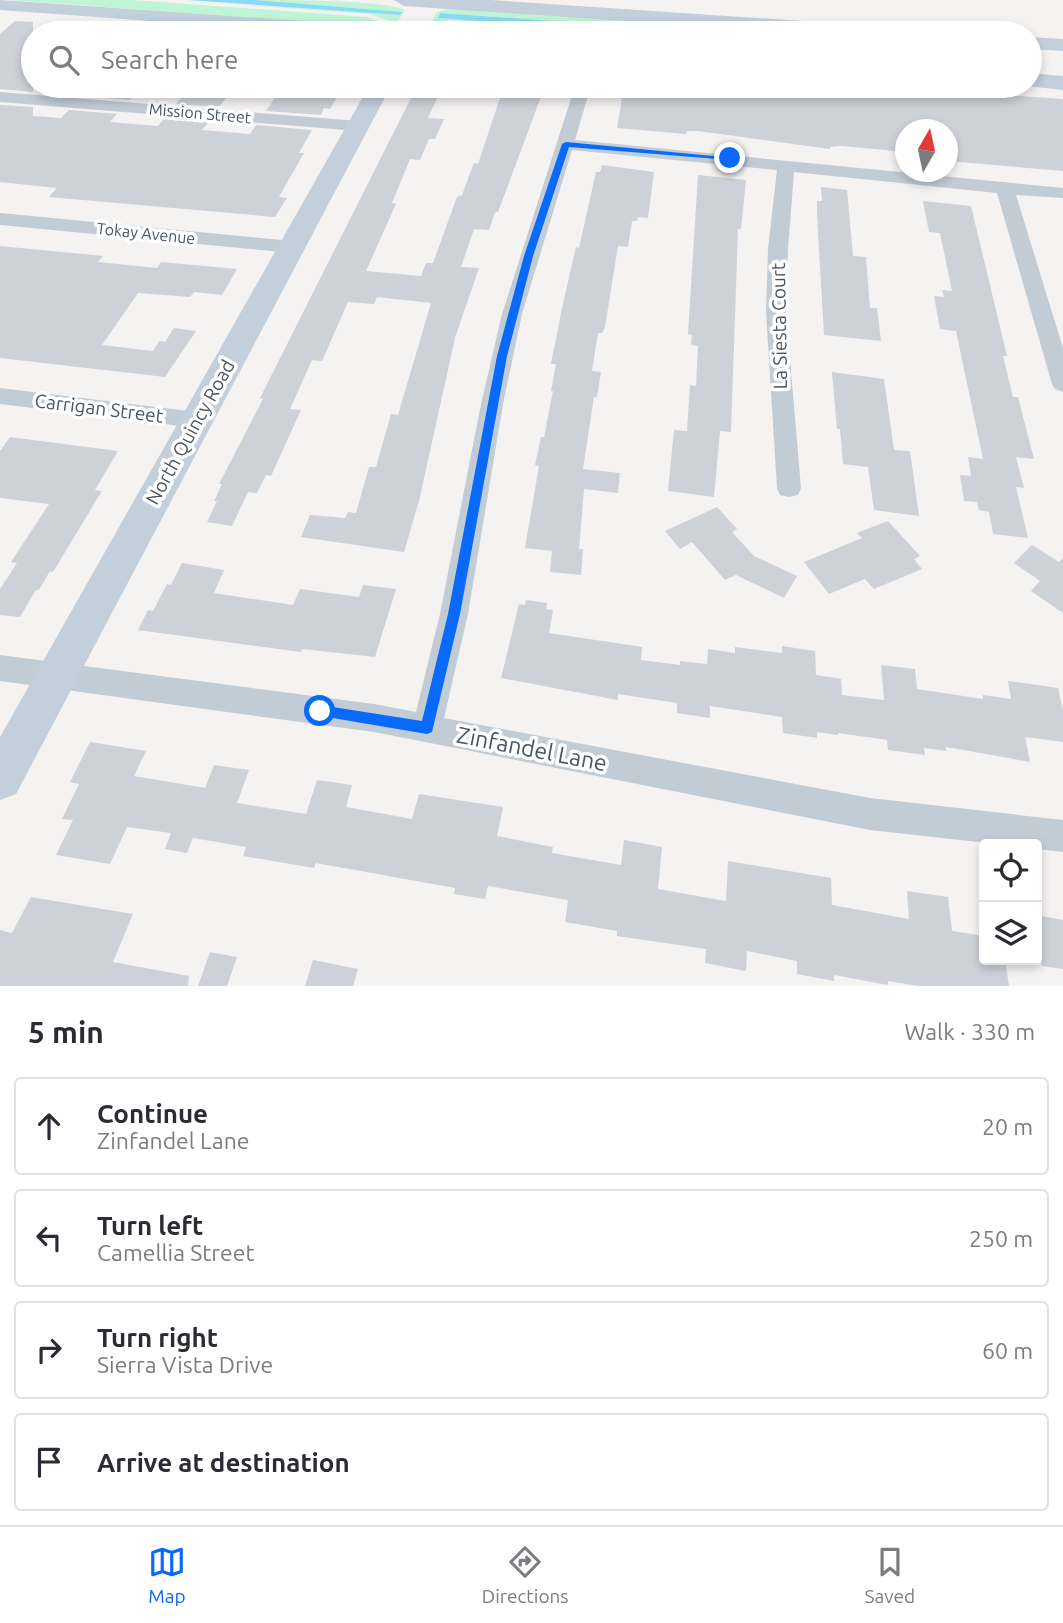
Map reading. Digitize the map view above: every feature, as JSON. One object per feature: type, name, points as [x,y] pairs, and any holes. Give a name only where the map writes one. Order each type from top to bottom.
[{"type":"main road","points":[[404,0],[717,21]]},
{"type":"main road","points":[[417,21],[427,1]]},
{"type":"main road","points":[[1,5],[223,21]]},
{"type":"main road","points":[[1042,44],[1063,45]]},
{"type":"main road","points":[[1042,81],[1063,83]]},
{"type":"main road","name":"North Quincy Road","points":[[0,779],[373,98]]},
{"type":"street","name":"Mission Street","points":[[0,97],[358,126]]},
{"type":"street","points":[[427,728],[454,614],[502,356],[528,256],[579,98]]},
{"type":"street","points":[[566,144],[1063,193]]},
{"type":"street","name":"La Siesta Court","points":[[786,165],[779,236],[776,312],[789,488]]},
{"type":"street","points":[[1005,189],[1063,384]]},
{"type":"street","name":"Tokay Avenue","points":[[0,219],[292,247]]},
{"type":"street","name":"Carrigan Street","points":[[0,396],[197,420]]},
{"type":"street","name":"Zinfandel Lane","points":[[0,668],[427,728],[870,814],[1063,836]]},
{"type":"green space","points":[[9,0],[132,0],[367,17],[378,21],[298,21]]},
{"type":"green space","points":[[174,0],[399,15],[403,12],[254,0],[334,1],[378,4],[404,10],[404,11],[399,20],[396,21],[370,14]]},
{"type":"green space","points":[[452,8],[641,21],[553,21],[441,13],[439,18],[483,21],[432,21],[437,12]]},
{"type":"water","points":[[188,0],[254,0],[403,12],[399,15]]},
{"type":"water","points":[[440,13],[553,21],[482,21],[438,18]]},
{"type":"building","points":[[15,21],[21,21],[21,91],[0,89],[0,34]]},
{"type":"building","points":[[181,98],[226,98],[219,107],[176,104]]},
{"type":"building","points":[[275,98],[336,98],[330,109],[324,108],[321,115],[266,111]]},
{"type":"building","points":[[411,98],[437,98],[428,118],[444,119],[435,139],[429,139],[420,160],[410,159],[392,203],[396,204],[366,271],[421,276],[426,263],[433,263],[457,197],[462,195],[474,163],[478,164],[500,98],[541,98],[498,212],[495,212],[489,230],[474,229],[461,267],[479,268],[455,338],[419,501],[404,552],[301,537],[310,515],[345,518],[348,512],[356,513],[369,467],[376,467],[391,414],[398,415],[431,303],[377,297],[374,304],[348,302],[322,361],[312,360],[290,409],[301,410],[271,476],[266,475],[257,493],[248,492],[232,526],[207,522],[217,501],[214,501],[222,484],[219,484],[263,399],[260,398]]},
{"type":"building","points":[[622,98],[1063,99],[1063,171],[958,162],[958,119],[895,119],[895,151],[842,146],[830,149],[698,131],[687,131],[686,134],[617,128]]},
{"type":"building","points":[[0,105],[33,107],[33,116],[61,118],[69,110],[117,114],[110,122],[158,126],[165,118],[209,122],[202,130],[250,134],[256,125],[312,130],[299,153],[304,153],[279,197],[287,198],[275,217],[49,197],[57,188],[0,182]]},
{"type":"building","points":[[602,165],[654,172],[648,218],[638,217],[637,221],[632,221],[628,247],[618,246],[605,327],[602,333],[598,333],[592,371],[601,372],[597,397],[594,397],[583,469],[620,473],[618,493],[584,489],[579,549],[583,549],[581,575],[550,572],[552,551],[525,548],[539,466],[535,465],[541,437],[544,437],[553,391],[556,364],[551,364],[564,299],[596,172],[600,172]]},
{"type":"building","points":[[698,175],[746,180],[741,229],[738,229],[731,432],[720,431],[714,497],[668,491],[674,430],[687,431],[690,385],[696,386],[698,346],[691,345],[692,335],[688,334]]},
{"type":"building","points":[[821,187],[847,190],[853,256],[866,257],[870,308],[877,308],[881,341],[824,335],[817,215],[817,201],[822,201]]},
{"type":"building","points":[[923,201],[971,206],[1007,356],[1003,356],[1013,397],[1018,397],[1034,459],[1016,457],[1024,488],[1016,487],[1028,538],[993,534],[989,512],[979,510],[977,502],[964,501],[960,475],[971,476],[968,457],[983,459],[956,331],[940,329],[934,296],[944,297],[942,290],[952,291],[940,233],[929,232]]},
{"type":"building","points":[[0,246],[103,256],[98,262],[157,268],[161,262],[237,269],[222,295],[194,292],[190,297],[138,293],[102,345],[153,351],[159,341],[165,342],[174,328],[196,331],[165,377],[0,358]]},
{"type":"building","points":[[832,372],[884,379],[894,450],[910,451],[919,516],[874,510],[868,467],[843,464]]},
{"type":"building","points":[[10,437],[118,451],[95,490],[102,491],[53,572],[50,571],[39,590],[36,590],[20,617],[0,615],[0,589],[17,563],[11,562],[49,504],[0,498],[0,451]]},
{"type":"building","points":[[717,507],[737,529],[732,532],[754,556],[797,576],[784,598],[736,575],[725,580],[692,542],[680,549],[665,531]]},
{"type":"building","points":[[888,521],[920,556],[914,559],[922,569],[874,589],[865,579],[829,594],[804,562],[862,538],[857,533]]},
{"type":"building","points":[[1032,545],[1059,562],[1063,558],[1063,613],[1031,591],[1040,581],[1014,563]]},
{"type":"building","points":[[182,563],[224,570],[214,593],[293,605],[300,589],[359,597],[363,585],[396,589],[375,657],[302,649],[301,652],[138,630],[148,610],[153,611],[167,584],[171,585]]},
{"type":"building","points":[[526,600],[547,603],[546,609],[553,610],[549,633],[642,647],[641,660],[680,665],[680,661],[707,664],[708,649],[735,653],[735,647],[782,653],[782,646],[815,651],[816,675],[841,679],[842,695],[884,700],[881,665],[915,669],[917,689],[983,699],[983,695],[1011,699],[1008,681],[1058,688],[1063,711],[1063,742],[1025,737],[1030,762],[946,747],[946,751],[924,748],[925,755],[888,750],[887,740],[838,733],[817,732],[817,738],[783,733],[782,717],[710,706],[710,718],[677,713],[677,703],[618,694],[618,700],[501,678],[519,604],[525,605]]},
{"type":"building","points":[[90,742],[146,751],[134,776],[205,788],[214,765],[249,770],[237,803],[306,814],[317,780],[352,785],[346,807],[412,819],[419,794],[503,807],[497,836],[553,847],[552,853],[621,865],[624,840],[662,847],[658,889],[726,901],[728,861],[831,878],[832,905],[909,919],[907,891],[948,897],[952,931],[979,935],[979,965],[1006,965],[1009,986],[918,986],[888,981],[888,985],[834,975],[834,981],[797,974],[797,961],[747,951],[746,971],[705,963],[706,949],[617,936],[617,931],[565,922],[568,900],[488,886],[485,899],[454,894],[455,888],[316,863],[314,868],[243,856],[246,847],[193,838],[187,853],[165,849],[171,833],[127,827],[110,864],[56,855],[73,820],[62,819],[79,784],[70,782]]},
{"type":"building","points":[[31,897],[133,914],[113,962],[189,976],[188,986],[0,986],[0,930],[12,933]]},
{"type":"building","points":[[1042,916],[1063,920],[1063,969],[1042,966]]},
{"type":"building","points":[[210,952],[237,957],[227,986],[198,986]]},
{"type":"building","points":[[313,960],[358,969],[353,986],[305,986]]},
{"type":"route","points":[[320,711],[427,728],[454,614],[502,356],[528,256],[566,144],[730,158]]}]
